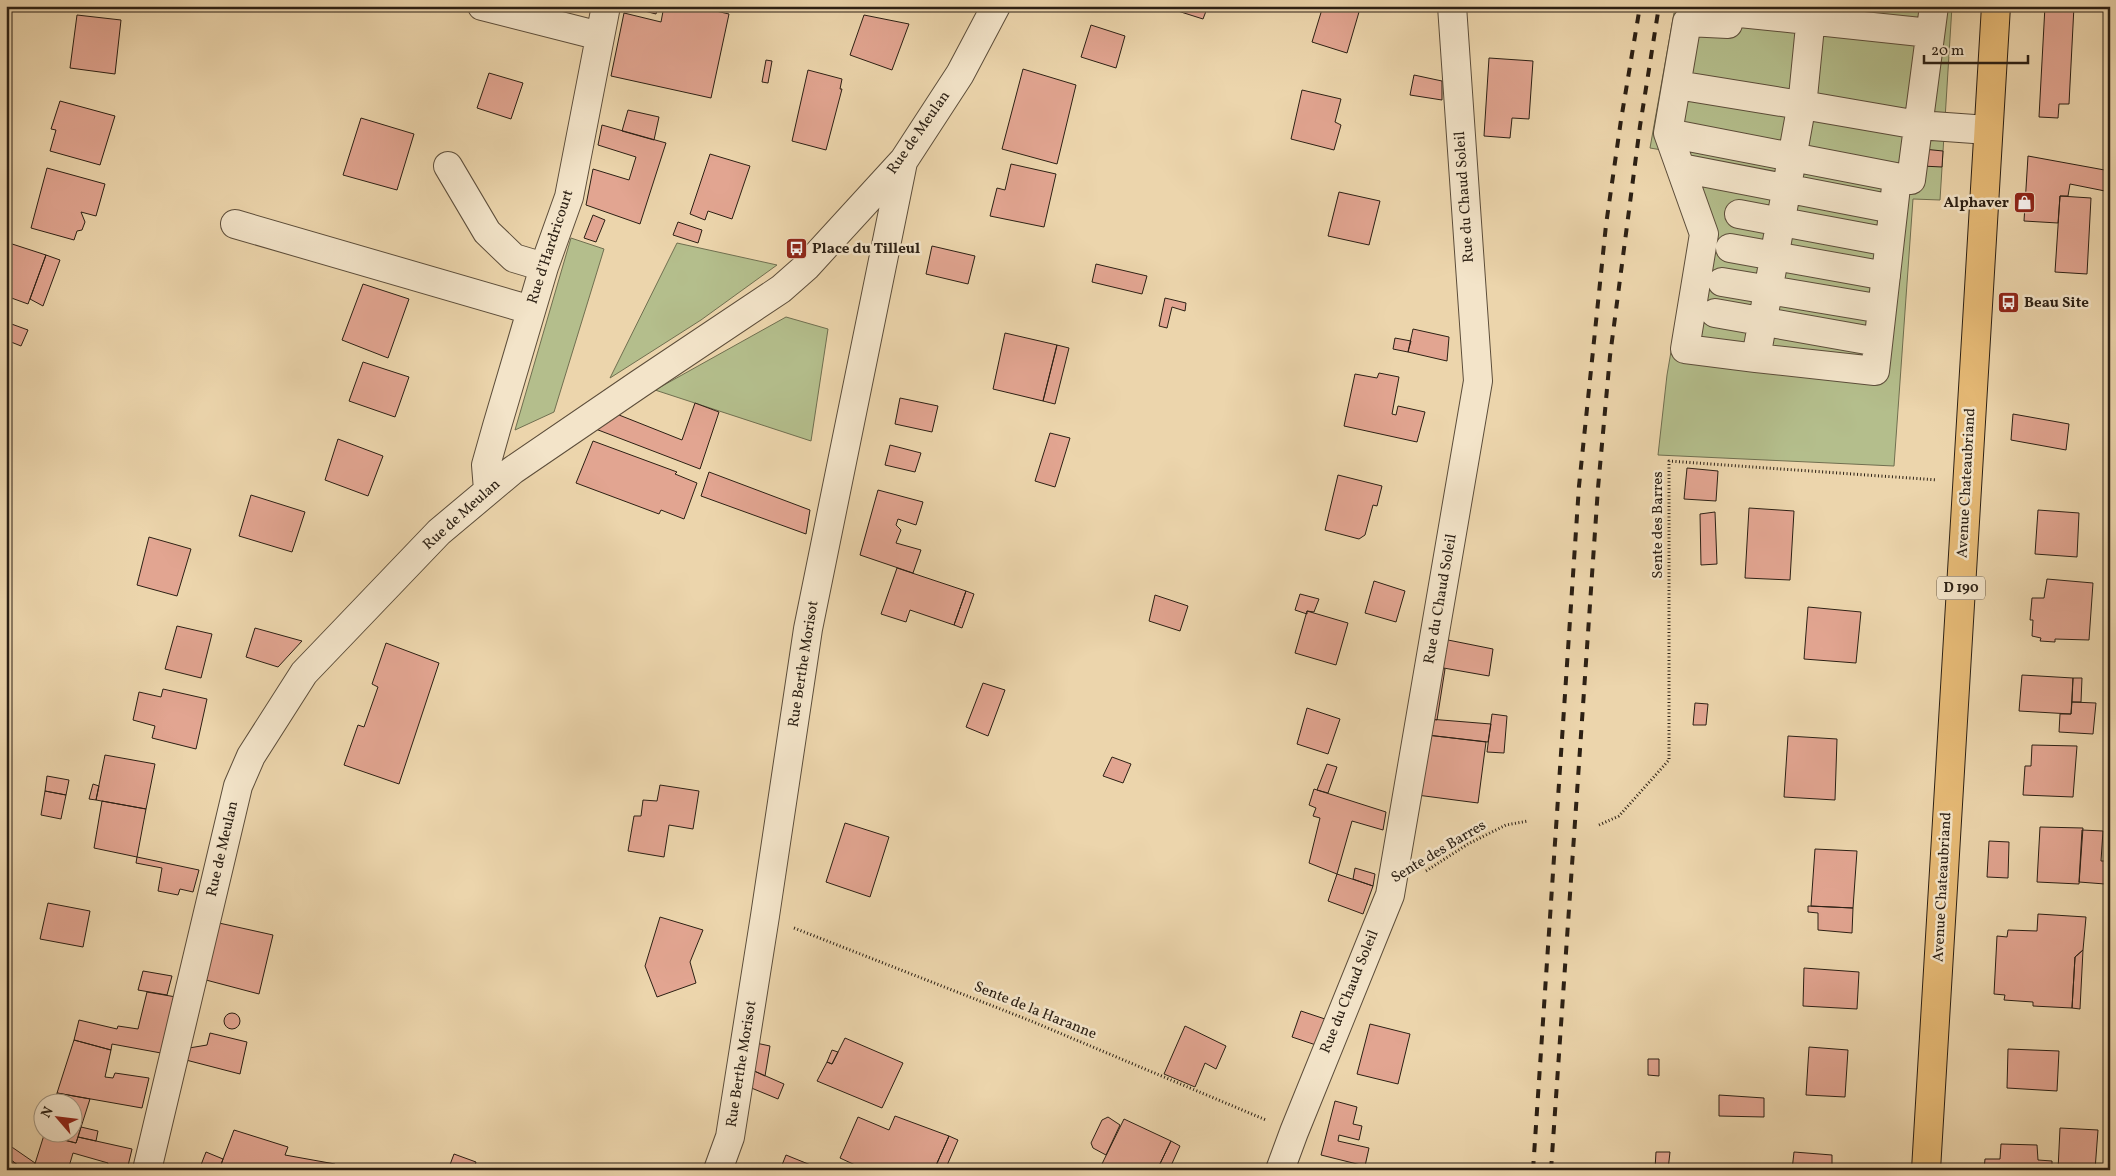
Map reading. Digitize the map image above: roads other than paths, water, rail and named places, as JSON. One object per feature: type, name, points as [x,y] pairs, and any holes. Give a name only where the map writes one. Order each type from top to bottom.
[{"type":"main road","name":"Avenue Chateaubriand","points":[[1926,1170],[1996,6]]},
{"type":"street","points":[[482,6],[600,36]]},
{"type":"street","name":"Rue d'Hardricourt","points":[[488,490],[486,465],[544,267],[569,197],[606,6]]},
{"type":"street","name":"Rue de Meulan","points":[[147,1170],[238,786],[250,756],[304,673],[440,532],[488,490],[513,470],[782,289],[806,267],[904,160],[960,74],[996,6]]},
{"type":"street","name":"Rue du Chaud Soleil","points":[[1280,1170],[1390,895],[1478,381],[1452,6]]},
{"type":"street","points":[[1668,133],[1911,180],[1934,6]]},
{"type":"street","points":[[1897,178],[1875,371],[1685,349],[1704,234],[1668,133],[1687,22],[1728,24],[1731,9],[1811,13],[1930,33]]},
{"type":"street","points":[[1756,358],[1801,105],[1811,13]]},
{"type":"street","points":[[1677,85],[1918,125],[1988,130]]},
{"type":"street","name":"Rue Berthe Morisot","points":[[718,1170],[730,1136],[766,916],[808,630],[904,160]]},
{"type":"street","points":[[448,166],[487,232],[514,258],[544,267]]},
{"type":"street","points":[[1681,168],[1893,209]]},
{"type":"street","points":[[1739,214],[1889,242]]},
{"type":"street","points":[[235,224],[531,310]]},
{"type":"street","points":[[1730,248],[1886,276]]},
{"type":"street","points":[[1722,282],[1882,309]]},
{"type":"street","points":[[1715,314],[1878,342]]},
{"type":"street","points":[[497,426],[513,470]]},
{"type":"railway","points":[[1533,1170],[1579,486],[1606,225],[1640,6]]},
{"type":"railway","points":[[1551,1170],[1598,488],[1610,356],[1640,126],[1659,6]]},
{"type":"place","name":"Alphaver","points":[[2025,203]]},
{"type":"place","name":"Place du Tilleul","points":[[796,249]]},
{"type":"place","name":"Beau Site","points":[[2008,303]]}]
